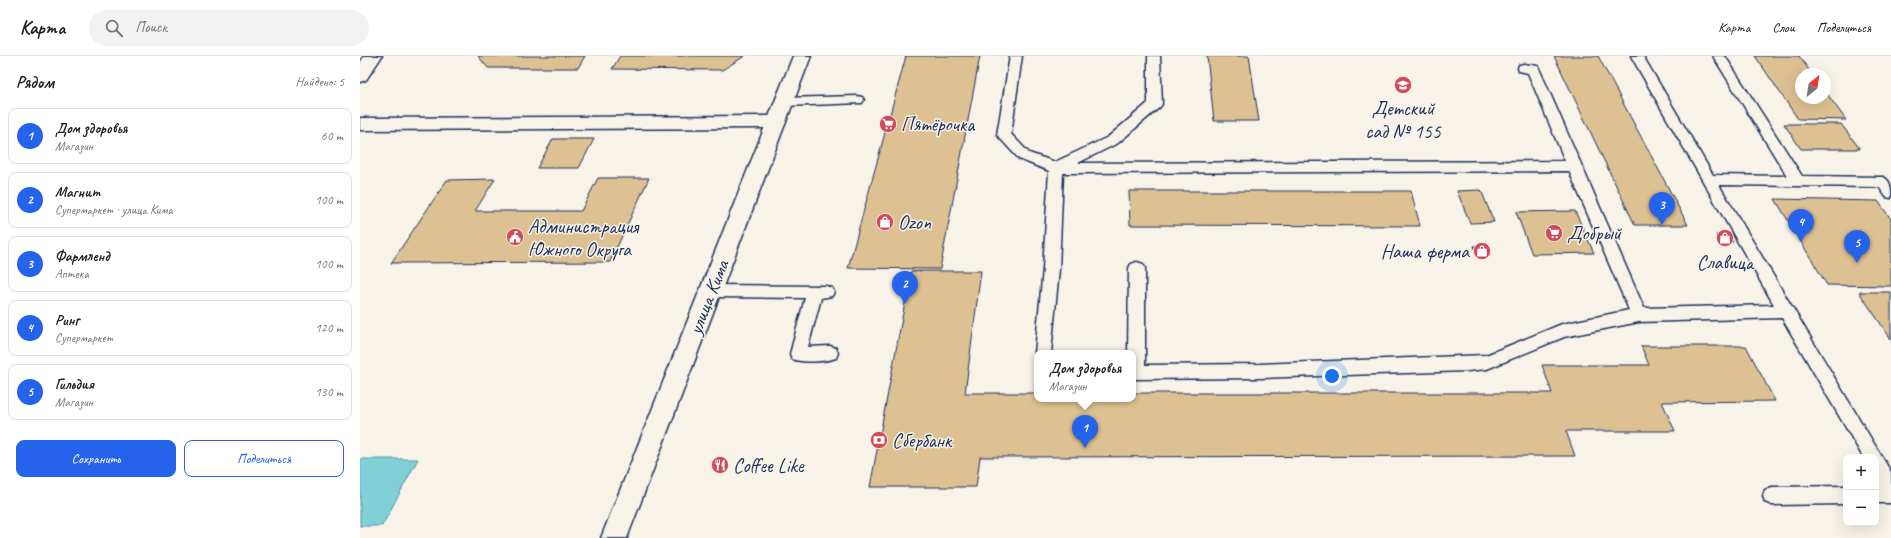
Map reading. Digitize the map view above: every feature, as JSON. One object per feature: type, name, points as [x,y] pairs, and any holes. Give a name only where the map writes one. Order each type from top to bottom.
[{"type":"street","points":[[360,76],[373,56]]},
{"type":"street","name":"улица Кима","points":[[614,538],[802,56]]},
{"type":"street","points":[[360,124],[777,122]]},
{"type":"lane","points":[[1016,56],[1004,135],[1024,156],[1056,168],[1574,166]]},
{"type":"lane","points":[[1056,168],[1113,140],[1155,104],[1154,56]]},
{"type":"lane","points":[[1637,56],[1871,454]]},
{"type":"lane","points":[[1719,56],[1798,181]]},
{"type":"lane","points":[[1524,68],[1533,69],[1639,315]]},
{"type":"lane","points":[[784,102],[857,100]]},
{"type":"lane","points":[[1043,350],[1051,269],[1056,168]]},
{"type":"lane","points":[[1710,180],[1883,182],[1891,193]]},
{"type":"lane","points":[[1135,350],[1137,268]]},
{"type":"lane","points":[[711,291],[820,292],[798,354],[830,353]]},
{"type":"lane","points":[[1136,372],[1325,370],[1488,362],[1562,331],[1639,315],[1787,311]]},
{"type":"lane","points":[[1879,468],[1891,489]]},
{"type":"lane","points":[[1879,494],[1891,494]]},
{"type":"lane","points":[[1772,496],[1843,495]]},
{"type":"water","points":[[360,459],[418,459],[382,526],[360,526]]},
{"type":"building","points":[[478,56],[585,56],[578,68],[488,68]]},
{"type":"building","points":[[620,56],[745,56],[722,70],[612,69]]},
{"type":"building","points":[[906,56],[980,56],[940,269],[848,268]]},
{"type":"building","points":[[1207,56],[1249,56],[1259,121],[1214,121]]},
{"type":"building","points":[[1554,56],[1598,56],[1688,225],[1635,225]]},
{"type":"building","points":[[1755,56],[1799,56],[1808,68],[1795,68],[1795,104],[1831,104],[1831,99],[1846,120],[1798,119]]},
{"type":"building","points":[[1784,124],[1841,124],[1860,149],[1801,149]]},
{"type":"building","points":[[553,139],[594,139],[579,168],[537,168]]},
{"type":"building","name":"Администрация Южного Округа","points":[[598,178],[649,178],[610,262],[391,263],[447,180],[495,179],[475,211],[581,211]]},
{"type":"building","points":[[1481,190],[1494,222],[1470,223],[1457,191]]},
{"type":"building","points":[[1129,191],[1411,191],[1420,226],[1130,225]]},
{"type":"building","points":[[1775,199],[1878,201],[1891,219],[1891,286],[1827,285]]},
{"type":"building","name":"Добрый","points":[[1575,211],[1594,253],[1532,254],[1516,212]]},
{"type":"building","name":"Славица","points":[[1728,234],[1733,242],[1721,242],[1716,235]]},
{"type":"building","name":"Наша ферма","points":[[1485,245],[1490,256],[1478,256],[1474,246]]},
{"type":"building","points":[[911,271],[981,271],[965,393],[1034,393],[1034,402],[1136,402],[1136,393],[1552,393],[1542,365],[1649,365],[1641,346],[1746,346],[1775,401],[1662,402],[1675,431],[1566,431],[1575,456],[980,457],[976,487],[870,487]]},
{"type":"building","points":[[1859,292],[1891,292],[1891,339]]},
{"type":"place","name":"Детский сад № 155","points":[[1403,85]]},
{"type":"place","name":"Пятёрочка","points":[[888,124]]},
{"type":"place","name":"Ozon","points":[[885,222]]},
{"type":"place","name":"Фармленд","points":[[1662,225]]},
{"type":"place","name":"Добрый","points":[[1554,233]]},
{"type":"place","name":"Администрация Южного Округа","points":[[515,237]]},
{"type":"place","name":"Славица","points":[[1725,238]]},
{"type":"place","name":"Ринг","points":[[1801,242]]},
{"type":"place","name":"Наша ферма","points":[[1482,251]]},
{"type":"place","name":"Гильдия","points":[[1857,263]]},
{"type":"place","name":"Магнит","points":[[905,304]]},
{"type":"place","name":"Сбербанк","points":[[879,440]]},
{"type":"place","name":"Дом здоровья","points":[[1085,448]]},
{"type":"place","name":"Coffee Like","points":[[720,465]]}]
